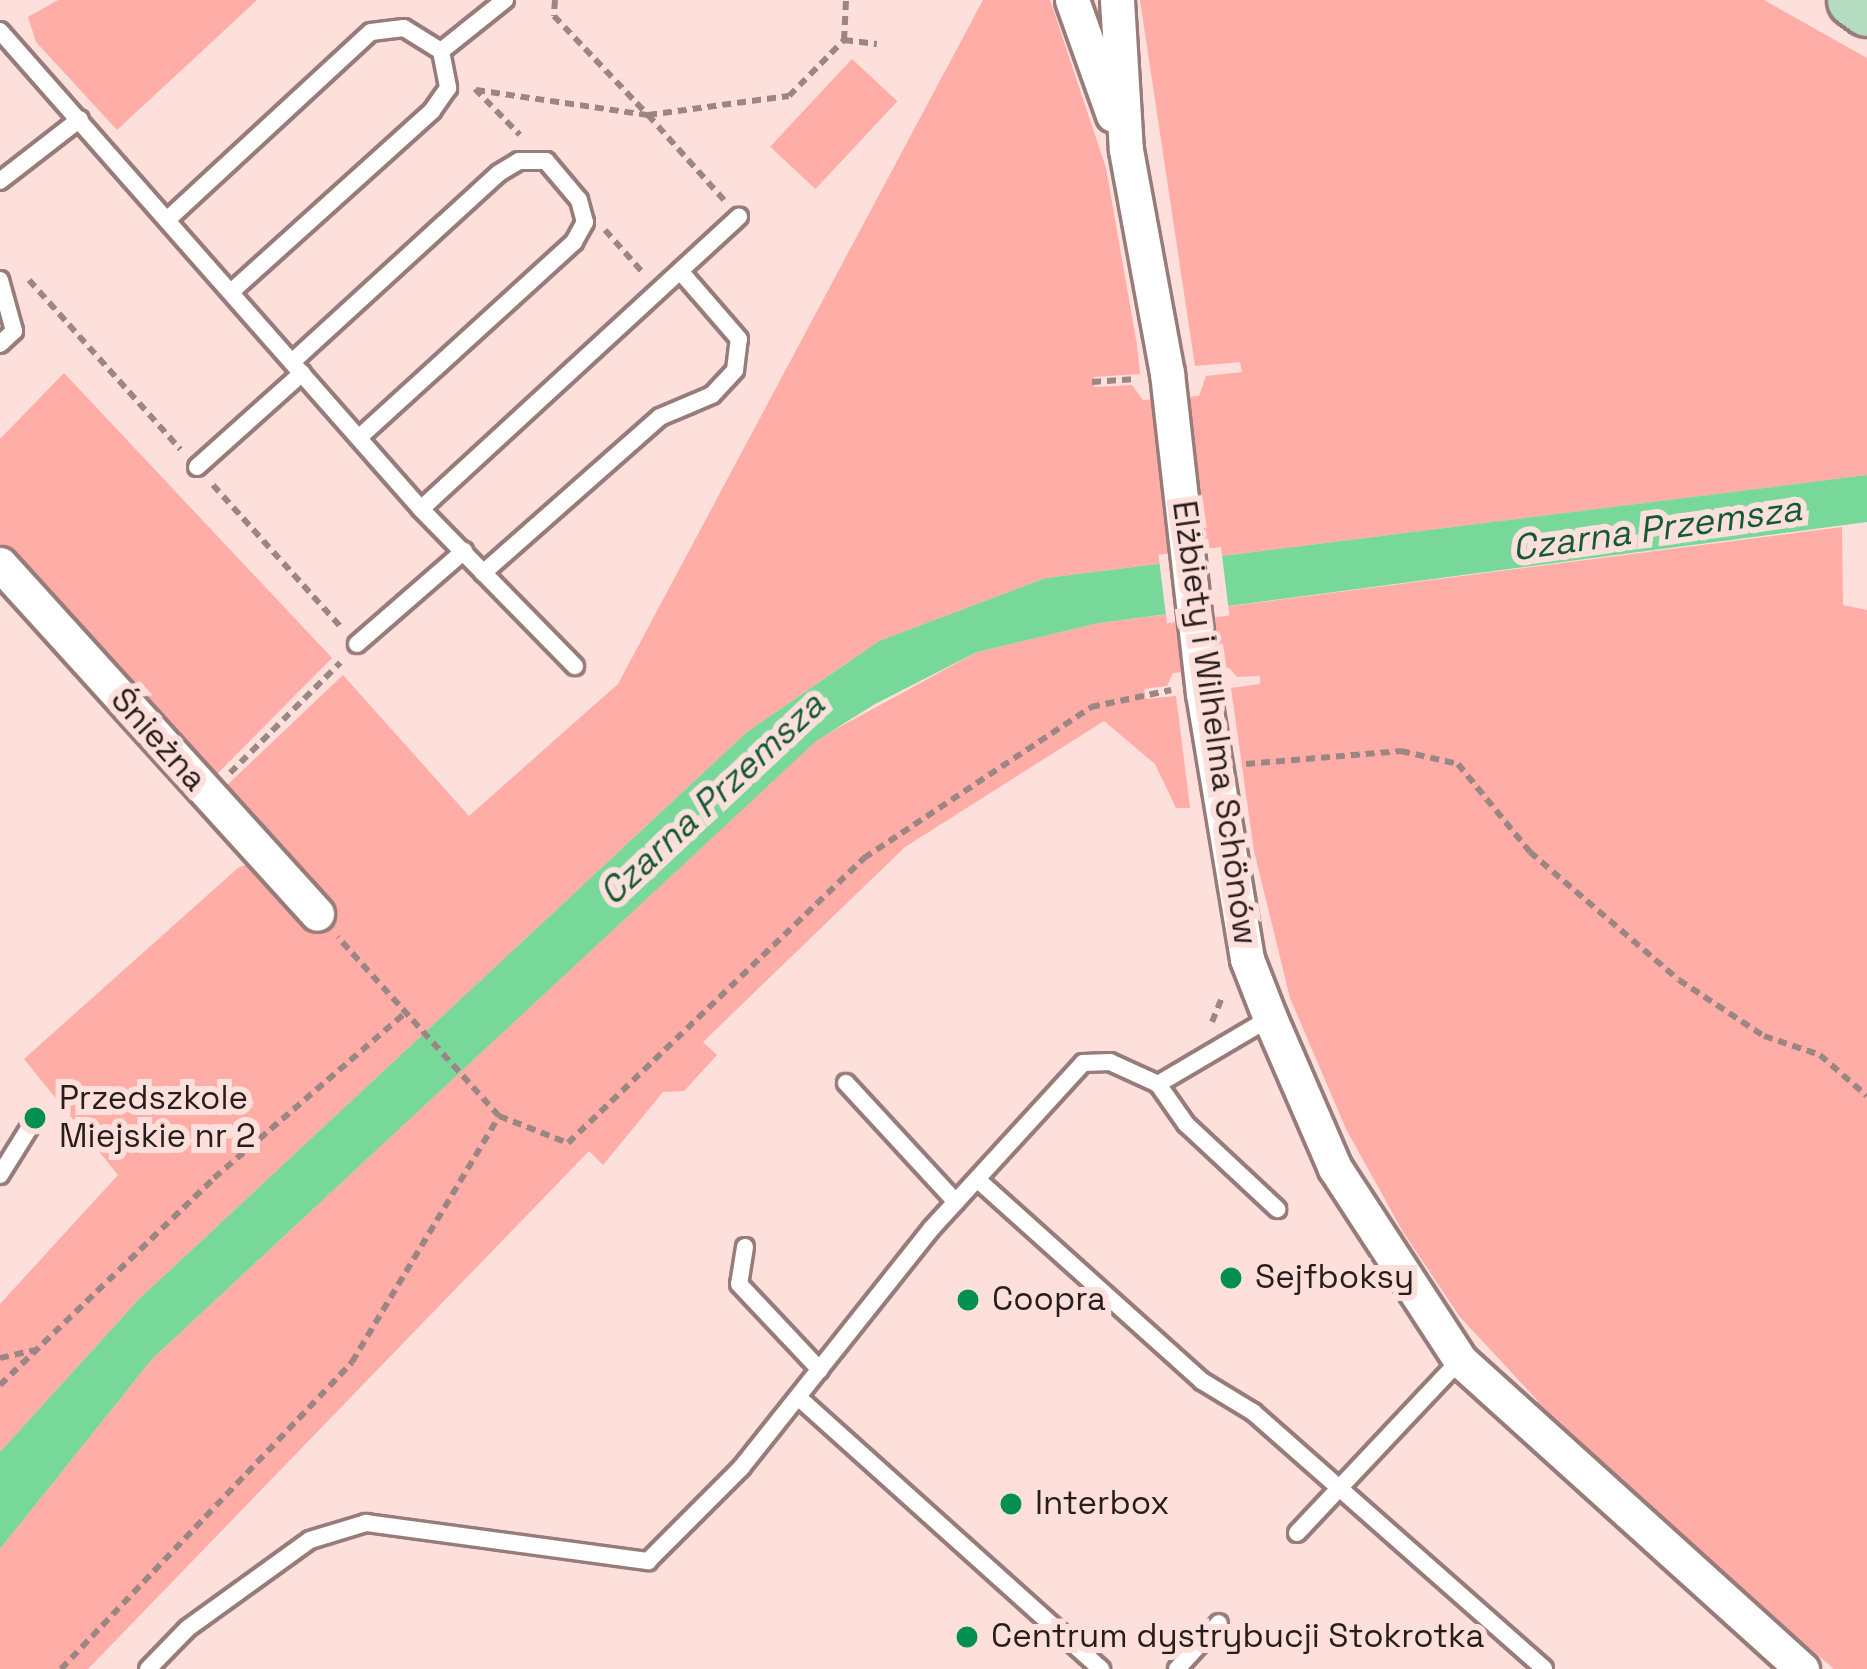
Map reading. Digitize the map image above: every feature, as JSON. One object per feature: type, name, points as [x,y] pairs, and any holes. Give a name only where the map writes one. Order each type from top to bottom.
[{"type":"main road","points":[[1853,0],[1867,10]]},
{"type":"street","name":"Elżbiety i Wilhelma Schönów","points":[[1072,0],[1126,150]]},
{"type":"street","name":"Elżbiety i Wilhelma Schönów","points":[[1117,0],[1126,150],[1203,693],[1247,959],[1270,1018],[1335,1168],[1460,1360],[1802,1669]]},
{"type":"street","name":"Śnieżna","points":[[0,564],[317,914]]},
{"type":"lane","points":[[441,51],[505,0]]},
{"type":"lane","points":[[167,220],[371,32],[404,28],[441,51],[448,88],[432,111],[231,292]]},
{"type":"lane","points":[[0,31],[421,509],[575,666]]},
{"type":"lane","points":[[0,181],[80,119]]},
{"type":"lane","points":[[197,467],[499,173],[518,161],[546,161],[580,200],[585,222],[574,242],[360,437]]},
{"type":"lane","points":[[421,509],[739,217]]},
{"type":"lane","points":[[483,573],[660,417],[712,395],[735,370],[739,339],[680,271]]},
{"type":"lane","points":[[0,280],[14,331],[0,344]]},
{"type":"lane","points":[[357,644],[464,551]]},
{"type":"lane","points":[[1158,1084],[1270,1018]]},
{"type":"lane","points":[[148,1669],[188,1628],[310,1540],[365,1523],[648,1561],[741,1468],[956,1202],[1083,1063],[1110,1062],[1158,1084],[1186,1124],[1277,1209]]},
{"type":"lane","points":[[846,1083],[956,1202]]},
{"type":"lane","points":[[0,1175],[33,1121]]},
{"type":"lane","points":[[978,1180],[1202,1382],[1253,1412],[1544,1669]]},
{"type":"lane","points":[[746,1247],[739,1284],[820,1370]]},
{"type":"lane","points":[[1297,1533],[1460,1360]]},
{"type":"lane","points":[[799,1397],[1101,1669]]},
{"type":"lane","points":[[1177,1669],[1219,1623]]},
{"type":"path","points":[[555,0],[554,16],[739,217]]},
{"type":"path","points":[[476,90],[648,115],[789,96],[844,40],[846,0]]},
{"type":"path","points":[[844,40],[877,44]]},
{"type":"path","points":[[448,69],[476,90],[546,161]]},
{"type":"path","points":[[580,200],[660,293]]},
{"type":"path","points":[[26,276],[357,644]]},
{"type":"path","points":[[1092,382],[1156,376]]},
{"type":"path","points":[[208,795],[328,676]]},
{"type":"path","points":[[317,914],[499,1116],[568,1143],[864,858],[1091,707],[1153,692]]},
{"type":"path","points":[[1237,766],[1400,752],[1458,764],[1530,851],[1679,980],[1764,1036],[1820,1055],[1867,1096]]},
{"type":"path","points":[[1234,753],[1240,783]]},
{"type":"path","points":[[0,1385],[214,1178],[406,1012]]},
{"type":"path","points":[[1197,1031],[1212,1021]]},
{"type":"path","points":[[61,1669],[352,1362],[499,1116]]},
{"type":"path","points":[[0,1358],[38,1349]]},
{"type":"shaded area","points":[[58,0],[257,0],[117,130],[36,42],[28,17]]},
{"type":"shaded area","points":[[983,0],[1050,0],[1106,168],[1137,345],[1140,374],[1094,377],[1094,387],[1132,385],[1143,400],[1199,396],[1206,376],[1242,372],[1240,362],[1195,366],[1140,0],[1764,0],[1867,58],[1867,475],[1046,578],[879,641],[747,732],[139,1299],[0,1452],[0,1304],[118,1175],[24,1059],[239,867],[286,854],[224,788],[343,675],[469,816],[618,684]]},
{"type":"shaded area","points":[[852,59],[897,101],[816,189],[770,147]]},
{"type":"shaded area","points":[[64,373],[332,658],[214,777],[0,543],[0,439]]},
{"type":"shaded area","points":[[1842,527],[1843,605],[1867,610],[1867,1669],[1834,1669],[1533,1407],[1538,1401],[1460,1317],[1403,1232],[1346,1129],[1290,998],[1254,851],[1231,688],[1260,684],[1260,676],[1237,677],[1229,668],[1173,673],[1167,686],[1144,689],[1146,699],[1176,696],[1190,808],[1176,808],[1155,764],[1104,721],[905,847],[703,1042],[717,1055],[684,1091],[663,1092],[603,1165],[589,1151],[88,1669],[0,1669],[0,1549],[152,1359],[816,740],[977,652],[1099,623]]},
{"type":"water","name":"Czarna Przemsza","points":[[1867,475],[1867,522],[1099,623],[977,652],[875,704],[816,741],[152,1359],[0,1549],[0,1452],[139,1299],[747,732],[879,641],[1046,578]]},
{"type":"pier","points":[[1221,547],[1229,615],[1167,623],[1158,555]]},
{"type":"place","name":"Przedszkole Miejskie nr 2","points":[[35,1118]]},
{"type":"place","name":"Sejfboksy","points":[[1231,1278]]},
{"type":"place","name":"Coopra","points":[[968,1300]]},
{"type":"place","name":"Interbox","points":[[1011,1504]]},
{"type":"place","name":"Centrum dystrybucji Stokrotka","points":[[967,1637]]}]
